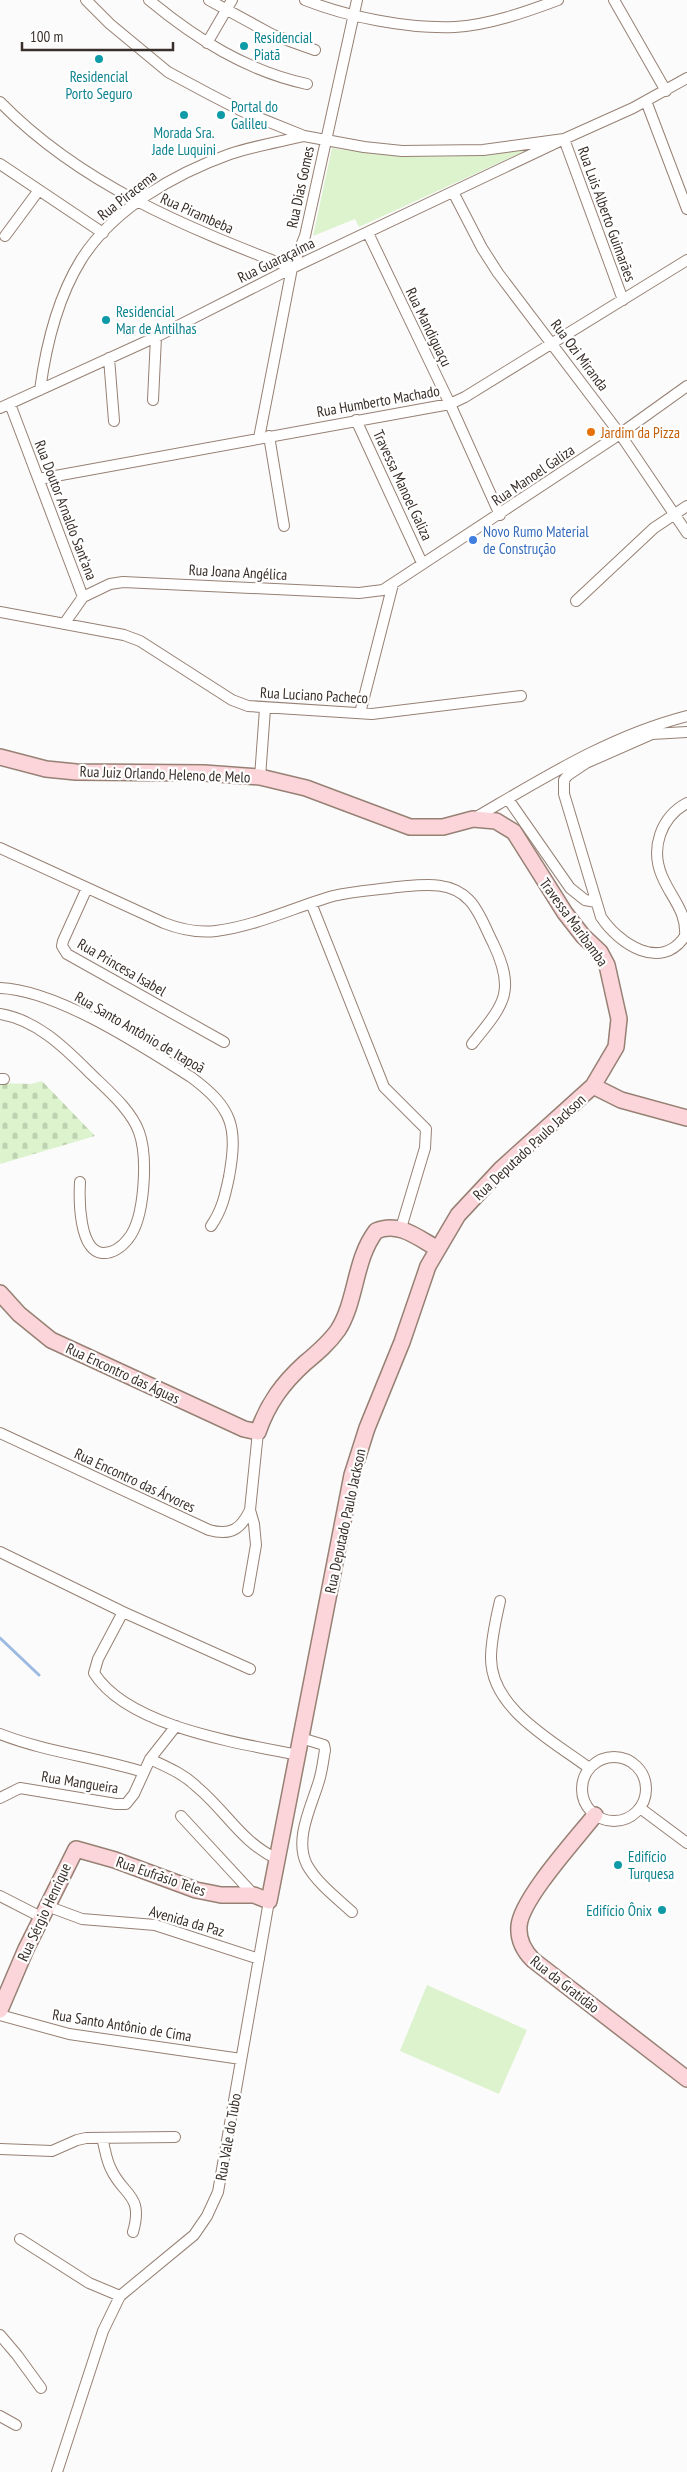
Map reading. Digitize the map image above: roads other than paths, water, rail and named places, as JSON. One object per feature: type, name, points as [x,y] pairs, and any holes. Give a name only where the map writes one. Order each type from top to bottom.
[{"type":"main road","name":"Rua Juiz Orlando Heleno de Melo","points":[[0,757],[46,769],[76,772],[204,772],[260,777],[306,788],[410,827],[443,827],[473,819]]},
{"type":"main road","name":"Travessa Maribamba","points":[[473,819],[496,821],[514,832],[565,912],[583,936],[600,952],[607,965],[619,1019],[619,1033],[616,1047],[593,1086]]},
{"type":"main road","name":"Rua Deputado Paulo Jackson","points":[[424,1241],[458,1215],[501,1169],[593,1086],[621,1100],[687,1118]]},
{"type":"main road","name":"Rua Deputado Paulo Jackson","points":[[298,1755],[352,1475],[367,1428],[412,1315],[420,1286],[438,1249],[458,1215]]},
{"type":"main road","points":[[258,1432],[268,1406],[277,1392],[337,1331],[346,1314],[362,1256],[370,1238],[376,1231],[384,1228],[401,1228],[438,1249]]},
{"type":"main road","name":"Rua Encontro das Águas","points":[[0,1293],[19,1314],[51,1340],[244,1429],[258,1432]]},
{"type":"main road","name":"Rua Vale do Tubo","points":[[269,1901],[298,1755]]},
{"type":"main road","name":"Rua da Gratidão","points":[[595,1815],[524,1907],[519,1926],[522,1944],[532,1960],[687,2079]]},
{"type":"main road","name":"Rua Sérgio Henrique","points":[[0,2010],[72,1853],[76,1849],[83,1849]]},
{"type":"main road","name":"Rua Eufrãsio Teles","points":[[83,1849],[196,1890],[221,1895],[254,1896],[269,1901]]},
{"type":"street","points":[[86,0],[110,24],[168,72],[242,111],[304,136],[326,141],[402,150],[444,151],[484,150],[564,139]]},
{"type":"street","points":[[149,0],[207,44],[260,70],[283,79],[306,84]]},
{"type":"street","points":[[208,0],[273,36],[315,50]]},
{"type":"street","points":[[207,44],[232,0]]},
{"type":"street","points":[[305,0],[354,15],[431,26],[455,27],[491,21],[558,0]]},
{"type":"street","name":"Rua Dias Gomes","points":[[264,437],[292,268],[305,236],[357,0]]},
{"type":"street","points":[[614,0],[666,91]]},
{"type":"street","name":"Rua Guaraçaíma","points":[[0,408],[156,337],[292,268],[646,102],[687,78]]},
{"type":"street","name":"Rua Pirambeba","points":[[0,102],[42,140],[137,203],[212,237],[292,268]]},
{"type":"street","points":[[646,102],[687,209]]},
{"type":"street","name":"Rua Piracema","points":[[40,390],[47,346],[62,300],[81,260],[103,233],[137,203],[198,166],[232,154],[304,136]]},
{"type":"street","name":"Rua Luis Alberto Guimarães","points":[[564,139],[622,300]]},
{"type":"street","points":[[0,164],[103,233]]},
{"type":"street","points":[[4,236],[39,190]]},
{"type":"street","name":"Rua Ozi Miranda","points":[[453,192],[482,248],[620,434],[687,533]]},
{"type":"street","name":"Rua Mandiguaçu","points":[[368,233],[450,404],[500,515]]},
{"type":"street","name":"Rua Humberto Machado","points":[[39,479],[450,404],[465,397],[687,260]]},
{"type":"street","points":[[153,400],[156,337]]},
{"type":"street","points":[[109,358],[114,421]]},
{"type":"street","name":"Rua Manoel Galiza","points":[[393,584],[422,563],[500,515],[687,386]]},
{"type":"street","name":"Rua Doutor Arnaldo Sant'ana","points":[[10,404],[83,597],[64,624]]},
{"type":"street","name":"Travessa Manoel Galiza","points":[[356,420],[422,563]]},
{"type":"street","points":[[264,437],[284,526]]},
{"type":"street","points":[[576,601],[654,528],[687,506]]},
{"type":"street","name":"Rua Joana Angélica","points":[[83,597],[110,584],[123,582],[359,593],[382,590],[393,584]]},
{"type":"street","points":[[360,713],[393,584]]},
{"type":"street","name":"Rua Luciano Pacheco","points":[[0,612],[106,630],[140,641],[232,700],[264,709],[379,713],[522,696]]},
{"type":"street","points":[[260,777],[264,709]]},
{"type":"street","name":"Rua Juiz Orlando Heleno de Melo","points":[[473,819],[596,750],[648,727],[687,716]]},
{"type":"street","points":[[687,732],[663,732],[640,738],[586,763],[568,775],[564,780],[564,794],[601,917],[609,929],[640,950],[663,953],[673,950],[685,936],[685,917],[661,876],[658,848],[660,832],[666,819],[677,808],[687,803]]},
{"type":"street","points":[[508,799],[570,888],[585,900],[596,902]]},
{"type":"street","points":[[0,848],[180,929],[198,932],[233,928],[343,893],[429,885],[446,886],[470,900],[502,963],[506,978],[506,991],[502,1005],[472,1044]]},
{"type":"street","name":"Rua Princesa Isabel","points":[[87,888],[63,941],[64,950],[224,1042]]},
{"type":"street","points":[[311,903],[384,1087],[426,1129],[425,1148],[401,1228]]},
{"type":"street","name":"Rua Santo Antônio de Itapoã","points":[[0,988],[15,988],[34,993],[70,1008],[166,1062],[206,1088],[218,1102],[232,1128],[234,1151],[224,1206],[211,1226]]},
{"type":"street","points":[[0,1014],[22,1021],[54,1039],[108,1092],[139,1131],[144,1158],[138,1218],[129,1239],[113,1252],[98,1252],[91,1248],[87,1240],[79,1205],[80,1182]]},
{"type":"street","points":[[248,1591],[256,1545],[254,1524],[250,1510],[258,1432]]},
{"type":"street","name":"Rua Encontro das Árvores","points":[[0,1433],[210,1530],[228,1533],[235,1530],[242,1526],[250,1510]]},
{"type":"street","points":[[0,1552],[123,1612],[250,1669]]},
{"type":"street","points":[[500,1601],[490,1659],[495,1684],[501,1695],[529,1723],[590,1768]]},
{"type":"street","points":[[123,1612],[98,1659],[94,1673],[118,1696],[140,1712],[208,1737],[298,1755]]},
{"type":"street","name":"Rua Mangueira","points":[[0,1798],[20,1788],[122,1805],[134,1794],[150,1759],[176,1726]]},
{"type":"street","points":[[0,1734],[54,1752],[113,1763],[143,1772]]},
{"type":"street","points":[[301,1738],[320,1742],[324,1745],[325,1750],[318,1787],[311,1800],[302,1850],[307,1864],[317,1878],[352,1912]]},
{"type":"street","points":[[608,1758],[619,1758],[629,1761],[638,1768],[644,1782],[644,1798],[640,1808],[634,1814],[619,1821],[610,1821],[595,1815],[582,1798],[581,1787],[584,1777],[590,1768],[598,1761],[608,1758]]},
{"type":"street","points":[[150,1759],[177,1772],[197,1786],[242,1836],[277,1860]]},
{"type":"street","points":[[640,1808],[687,1843]]},
{"type":"street","points":[[181,1816],[254,1896]]},
{"type":"street","name":"Avenida da Paz","points":[[0,1896],[44,1912],[82,1919],[155,1925],[259,1959]]},
{"type":"street","name":"Rua Vale do Tubo","points":[[57,2472],[103,2331],[120,2296],[194,2235],[208,2216],[218,2192],[224,2168],[269,1901]]},
{"type":"street","name":"Rua Santo Antônio de Cima","points":[[0,2015],[91,2038],[241,2059]]},
{"type":"street","points":[[0,2149],[52,2151],[77,2140],[175,2137]]},
{"type":"street","points":[[102,2138],[110,2168],[129,2192],[134,2202],[136,2224],[133,2232]]},
{"type":"street","points":[[20,2239],[89,2283],[120,2296]]},
{"type":"street","points":[[0,2335],[41,2388]]},
{"type":"street","points":[[0,2416],[16,2425]]},
{"type":"waterway","points":[[0,1638],[39,1675]]},
{"type":"place","name":"Residencial Piatã","points":[[244,46]]},
{"type":"place","name":"Residencial Porto Seguro","points":[[99,59]]},
{"type":"place","name":"Morada Sra. Jade Luquini","points":[[184,115]]},
{"type":"place","name":"Portal do Galileu","points":[[221,115]]},
{"type":"place","name":"Residencial Mar de Antilhas","points":[[106,320]]},
{"type":"place","name":"Jardim da Pizza","points":[[591,432]]},
{"type":"place","name":"Novo Rumo Material de Construção","points":[[473,540]]},
{"type":"place","name":"Edifício Turquesa","points":[[618,1865]]},
{"type":"place","name":"Edifício Ônix","points":[[662,1910]]}]
